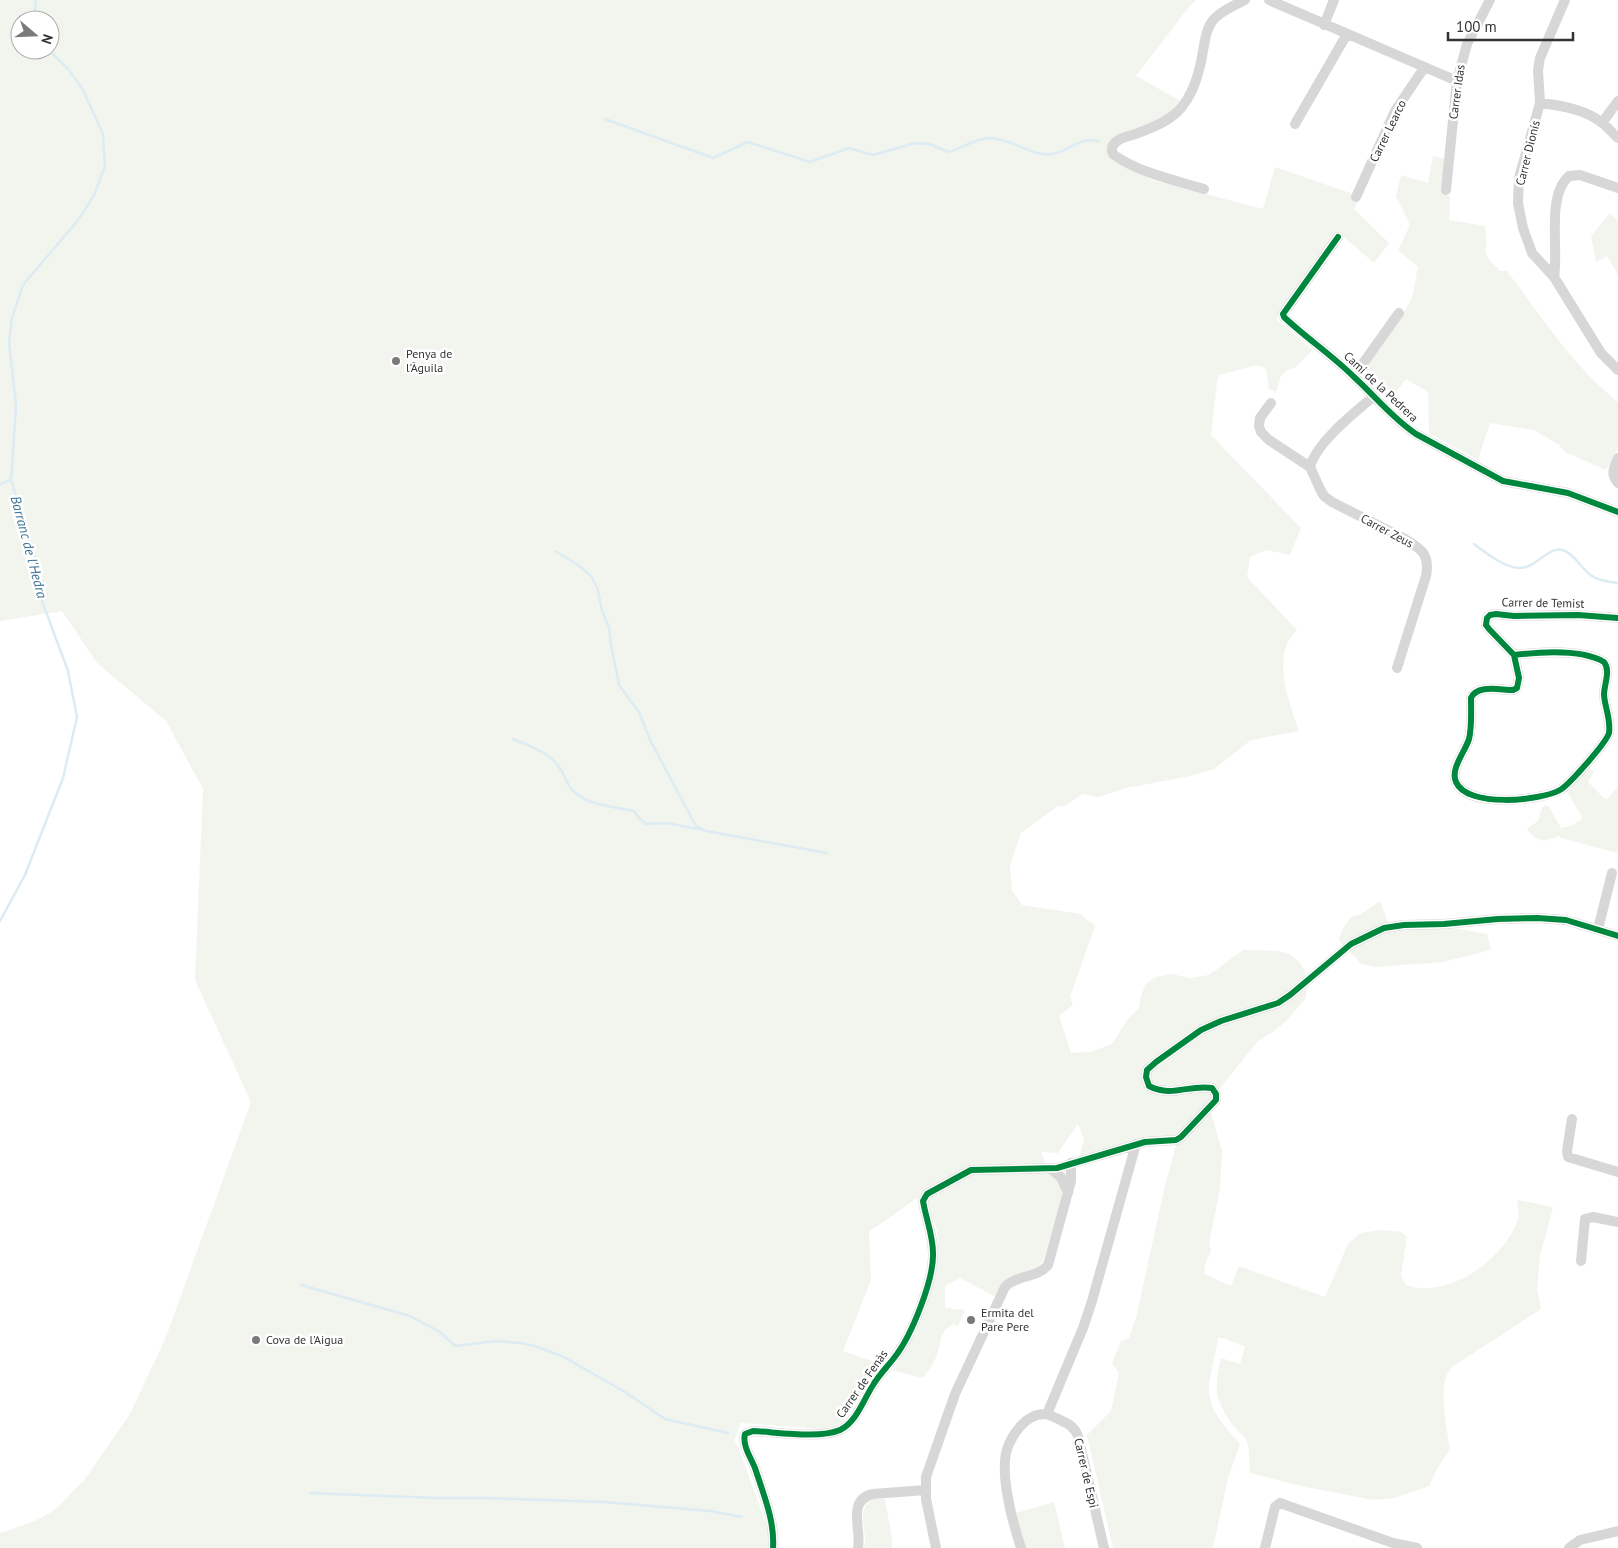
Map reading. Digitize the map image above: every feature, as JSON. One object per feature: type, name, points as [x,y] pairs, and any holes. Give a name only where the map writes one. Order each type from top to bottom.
[{"type":"street","points":[[1204,189],[1162,177],[1132,164],[1114,155],[1112,147],[1115,142],[1148,129],[1177,112],[1191,92],[1199,72],[1208,29],[1212,21],[1245,0]]},
{"type":"street","points":[[1269,0],[1457,81]]},
{"type":"street","points":[[1324,25],[1334,0]]},
{"type":"street","name":"Carrer Idas","points":[[1446,190],[1457,81],[1467,44],[1490,0]]},
{"type":"street","name":"Carrer Dionís","points":[[1565,0],[1540,58],[1538,70],[1540,104],[1520,178],[1518,198],[1523,228],[1536,259],[1554,277],[1598,349],[1618,370]]},
{"type":"street","points":[[1295,124],[1347,34]]},
{"type":"street","name":"Carrer Learco","points":[[1356,197],[1395,111],[1424,68]]},
{"type":"street","points":[[1602,123],[1618,100]]},
{"type":"street","points":[[1540,104],[1563,106],[1588,115],[1602,123],[1618,138]]},
{"type":"street","points":[[1554,277],[1556,204],[1558,192],[1563,182],[1569,176],[1580,175],[1618,188]]},
{"type":"street","name":"Camí de la Pedrera","points":[[1338,237],[1283,314],[1287,319],[1354,376],[1395,418],[1416,434],[1503,481],[1568,493],[1618,512]]},
{"type":"street","name":"Camí de la Pedrera","points":[[1354,376],[1399,313]]},
{"type":"street","points":[[1271,403],[1260,418],[1259,426],[1261,432],[1269,440],[1310,467],[1313,459],[1340,424],[1373,397]]},
{"type":"street","points":[[1618,458],[1612,474],[1618,483]]},
{"type":"street","name":"Carrer Zeus","points":[[1310,467],[1324,496],[1416,546],[1428,563],[1426,576],[1397,668]]},
{"type":"street","name":"Carrer de Temist","points":[[1514,655],[1486,625],[1487,618],[1490,615],[1578,615],[1618,618]]},
{"type":"street","points":[[1567,654],[1594,657],[1604,662],[1608,670],[1604,688],[1609,714],[1608,734],[1582,769],[1561,790],[1551,794],[1528,798],[1493,800],[1475,797],[1459,787],[1455,777],[1456,768],[1469,739],[1471,698],[1478,690],[1512,690],[1517,688],[1519,678],[1514,655],[1567,654]]},
{"type":"street","points":[[1598,929],[1612,873]]},
{"type":"street","points":[[1050,1169],[1136,1144],[1153,1140],[1176,1140],[1181,1137],[1216,1100],[1216,1094],[1212,1088],[1203,1086],[1166,1092],[1149,1086],[1146,1077],[1147,1070],[1201,1030],[1278,1003],[1346,948],[1369,934],[1394,926],[1537,918],[1566,920],[1618,936]]},
{"type":"street","points":[[1572,1118],[1567,1151],[1568,1157],[1618,1172]]},
{"type":"street","points":[[1021,1548],[1011,1516],[1006,1478],[1007,1451],[1013,1436],[1027,1420],[1038,1415],[1047,1414],[1090,1310],[1136,1144]]},
{"type":"street","points":[[936,1548],[925,1490],[926,1477],[949,1408],[1005,1287],[1010,1282],[1041,1270],[1048,1265],[1071,1181],[1071,1163]]},
{"type":"street","points":[[1050,1169],[1061,1177],[1068,1193]]},
{"type":"street","name":"Carrer de Fenàs","points":[[773,1548],[772,1526],[755,1468],[744,1442],[745,1434],[753,1431],[810,1434],[832,1432],[846,1427],[854,1417],[884,1368],[894,1359],[905,1341],[914,1323],[931,1275],[933,1248],[923,1201],[927,1194],[971,1170],[1050,1169]]},
{"type":"street","points":[[1581,1261],[1585,1220],[1593,1217],[1618,1222]]},
{"type":"street","name":"Carrer de Espi","points":[[1047,1414],[1071,1426],[1078,1436],[1104,1548]]},
{"type":"street","points":[[858,1548],[856,1512],[860,1502],[866,1496],[925,1490]]},
{"type":"street","points":[[1265,1548],[1275,1507],[1280,1503],[1393,1543],[1417,1548]]},
{"type":"street","points":[[1569,1548],[1580,1540],[1618,1531]]},
{"type":"shaded area","points":[[0,0],[1196,0],[1136,76],[1179,100],[1175,108],[1157,120],[1114,139],[1107,145],[1108,156],[1152,180],[1263,209],[1275,167],[1353,194],[1359,199],[1354,209],[1389,243],[1374,263],[1337,231],[1278,312],[1277,320],[1313,350],[1296,367],[1286,371],[1281,376],[1276,392],[1269,389],[1266,369],[1258,365],[1219,375],[1217,381],[1211,435],[1301,528],[1290,555],[1266,550],[1250,557],[1247,577],[1297,630],[1289,641],[1283,665],[1287,693],[1299,731],[1251,740],[1214,769],[1191,776],[1126,788],[1099,797],[1083,794],[1064,806],[1058,806],[1021,833],[1010,865],[1012,890],[1022,905],[1080,914],[1095,926],[1070,997],[1073,1005],[1059,1016],[1071,1053],[1090,1052],[1112,1044],[1128,1019],[1139,1008],[1141,995],[1147,983],[1156,977],[1171,974],[1190,978],[1209,975],[1243,950],[1279,951],[1291,955],[1301,964],[1305,972],[1306,998],[1286,1021],[1258,1041],[1208,1103],[1222,1151],[1220,1188],[1209,1244],[1211,1251],[1205,1265],[1204,1274],[1231,1286],[1239,1266],[1325,1297],[1348,1244],[1360,1233],[1382,1230],[1401,1232],[1407,1237],[1401,1275],[1406,1285],[1422,1288],[1439,1287],[1473,1273],[1501,1248],[1511,1234],[1518,1219],[1517,1200],[1553,1207],[1540,1256],[1537,1290],[1541,1309],[1452,1367],[1444,1384],[1444,1403],[1450,1449],[1429,1486],[1394,1498],[1373,1500],[1301,1486],[1250,1473],[1247,1442],[1226,1415],[1217,1392],[1217,1377],[1221,1358],[1240,1364],[1245,1347],[1224,1338],[1218,1338],[1209,1393],[1218,1417],[1240,1444],[1228,1478],[1213,1548],[1113,1548],[1087,1435],[1111,1411],[1119,1373],[1112,1363],[1121,1341],[1129,1338],[1136,1318],[1165,1186],[1176,1146],[1172,1144],[1145,1145],[1119,1156],[1082,1164],[1078,1162],[1084,1139],[1078,1124],[1058,1153],[1041,1152],[1049,1172],[1055,1176],[1064,1189],[1043,1261],[1038,1266],[1021,1273],[996,1297],[960,1278],[945,1286],[945,1308],[965,1310],[958,1326],[954,1324],[943,1334],[935,1360],[923,1378],[891,1370],[895,1368],[900,1356],[915,1334],[936,1275],[937,1230],[923,1194],[869,1232],[871,1280],[843,1351],[880,1364],[846,1418],[836,1426],[824,1429],[741,1423],[734,1441],[739,1449],[769,1532],[768,1548],[0,1548],[0,1533],[45,1516],[58,1507],[83,1482],[130,1414],[166,1337],[251,1102],[195,980],[203,789],[166,721],[97,663],[62,611],[0,621]]},
{"type":"shaded area","points":[[1433,156],[1446,159],[1442,194],[1450,196],[1449,220],[1485,226],[1487,245],[1485,249],[1488,258],[1500,271],[1507,271],[1572,357],[1586,373],[1618,402],[1618,448],[1606,470],[1565,452],[1559,445],[1534,430],[1490,423],[1478,460],[1429,433],[1428,392],[1406,379],[1388,401],[1365,377],[1371,360],[1404,312],[1414,291],[1418,267],[1398,250],[1410,225],[1396,196],[1401,175],[1428,183]]},
{"type":"shaded area","points":[[1610,213],[1618,221],[1618,275],[1607,256],[1596,262],[1591,236]]},
{"type":"shaded area","points":[[1589,768],[1594,772],[1588,782],[1606,800],[1618,787],[1618,853],[1559,836],[1544,841],[1536,838],[1527,829],[1538,821],[1542,808],[1545,805],[1549,807],[1561,828],[1573,825],[1583,818],[1567,792]]},
{"type":"shaded area","points":[[1380,901],[1391,931],[1449,927],[1487,934],[1491,950],[1443,962],[1375,967],[1361,964],[1339,939],[1342,930],[1351,917],[1361,914]]},
{"type":"shaded area","points":[[872,1499],[885,1499],[892,1548],[864,1548],[863,1516],[867,1504]]},
{"type":"shaded area","points":[[1054,1502],[1065,1548],[1026,1548],[1016,1513]]},
{"type":"waterway","name":"Barranc de l'Hedra","points":[[35,10],[36,0]]},
{"type":"waterway","name":"Barranc de l'Hedra","points":[[0,921],[25,875],[63,778],[77,717],[68,671],[39,593],[35,558],[11,480],[16,405],[9,343],[12,318],[23,285],[79,219],[94,195],[105,166],[103,134],[82,88],[59,60]]},
{"type":"waterway","points":[[605,119],[713,158],[748,142],[810,162],[849,148],[873,155],[915,143],[929,144],[949,152],[975,141],[989,138],[1005,141],[1037,153],[1052,154],[1085,141],[1099,141]]},
{"type":"waterway","points":[[0,484],[10,480]]},
{"type":"waterway","points":[[1474,544],[1500,562],[1518,568],[1531,565],[1552,551],[1563,550],[1571,555],[1595,578],[1618,583]]},
{"type":"waterway","points":[[555,551],[577,564],[592,577],[609,627],[619,685],[639,712],[650,740],[696,826],[706,831],[827,853]]},
{"type":"waterway","points":[[513,739],[550,757],[559,767],[571,789],[584,799],[598,804],[634,811],[646,824],[666,823],[703,830]]},
{"type":"waterway","points":[[301,1285],[410,1316],[440,1332],[455,1346],[496,1341],[535,1346],[562,1356],[625,1392],[665,1419],[728,1433]]},
{"type":"waterway","points":[[310,1493],[604,1502],[710,1511],[742,1517]]},
{"type":"cycle path","points":[[1338,237],[1283,314],[1284,317],[1346,369],[1391,414],[1416,434],[1503,481],[1568,493],[1618,512]]},
{"type":"cycle path","points":[[1514,655],[1548,652],[1572,653],[1604,662],[1607,669],[1604,695],[1609,733],[1587,763],[1560,790],[1550,794],[1521,799],[1488,799],[1474,796],[1463,790],[1456,782],[1455,777],[1456,766],[1469,739],[1471,698],[1483,689],[1513,690],[1517,688],[1519,678],[1514,655],[1486,625],[1487,618],[1490,615],[1496,614],[1514,616],[1578,615],[1618,618]]},
{"type":"cycle path","points":[[773,1548],[770,1517],[765,1497],[746,1447],[745,1434],[753,1431],[810,1435],[831,1433],[846,1427],[851,1422],[875,1381],[901,1349],[926,1293],[933,1253],[931,1233],[923,1201],[927,1194],[971,1170],[1057,1168],[1145,1142],[1176,1140],[1216,1100],[1216,1094],[1212,1088],[1204,1087],[1173,1091],[1157,1089],[1149,1086],[1146,1077],[1147,1070],[1201,1030],[1221,1021],[1278,1003],[1351,944],[1384,928],[1404,925],[1537,918],[1566,920],[1618,936]]},
{"type":"place","name":"Penya de l'Àguila","points":[[396,361]]},
{"type":"place","name":"Ermita del Pare Pere","points":[[971,1320]]},
{"type":"place","name":"Cova de l'Aigua","points":[[256,1340]]}]
